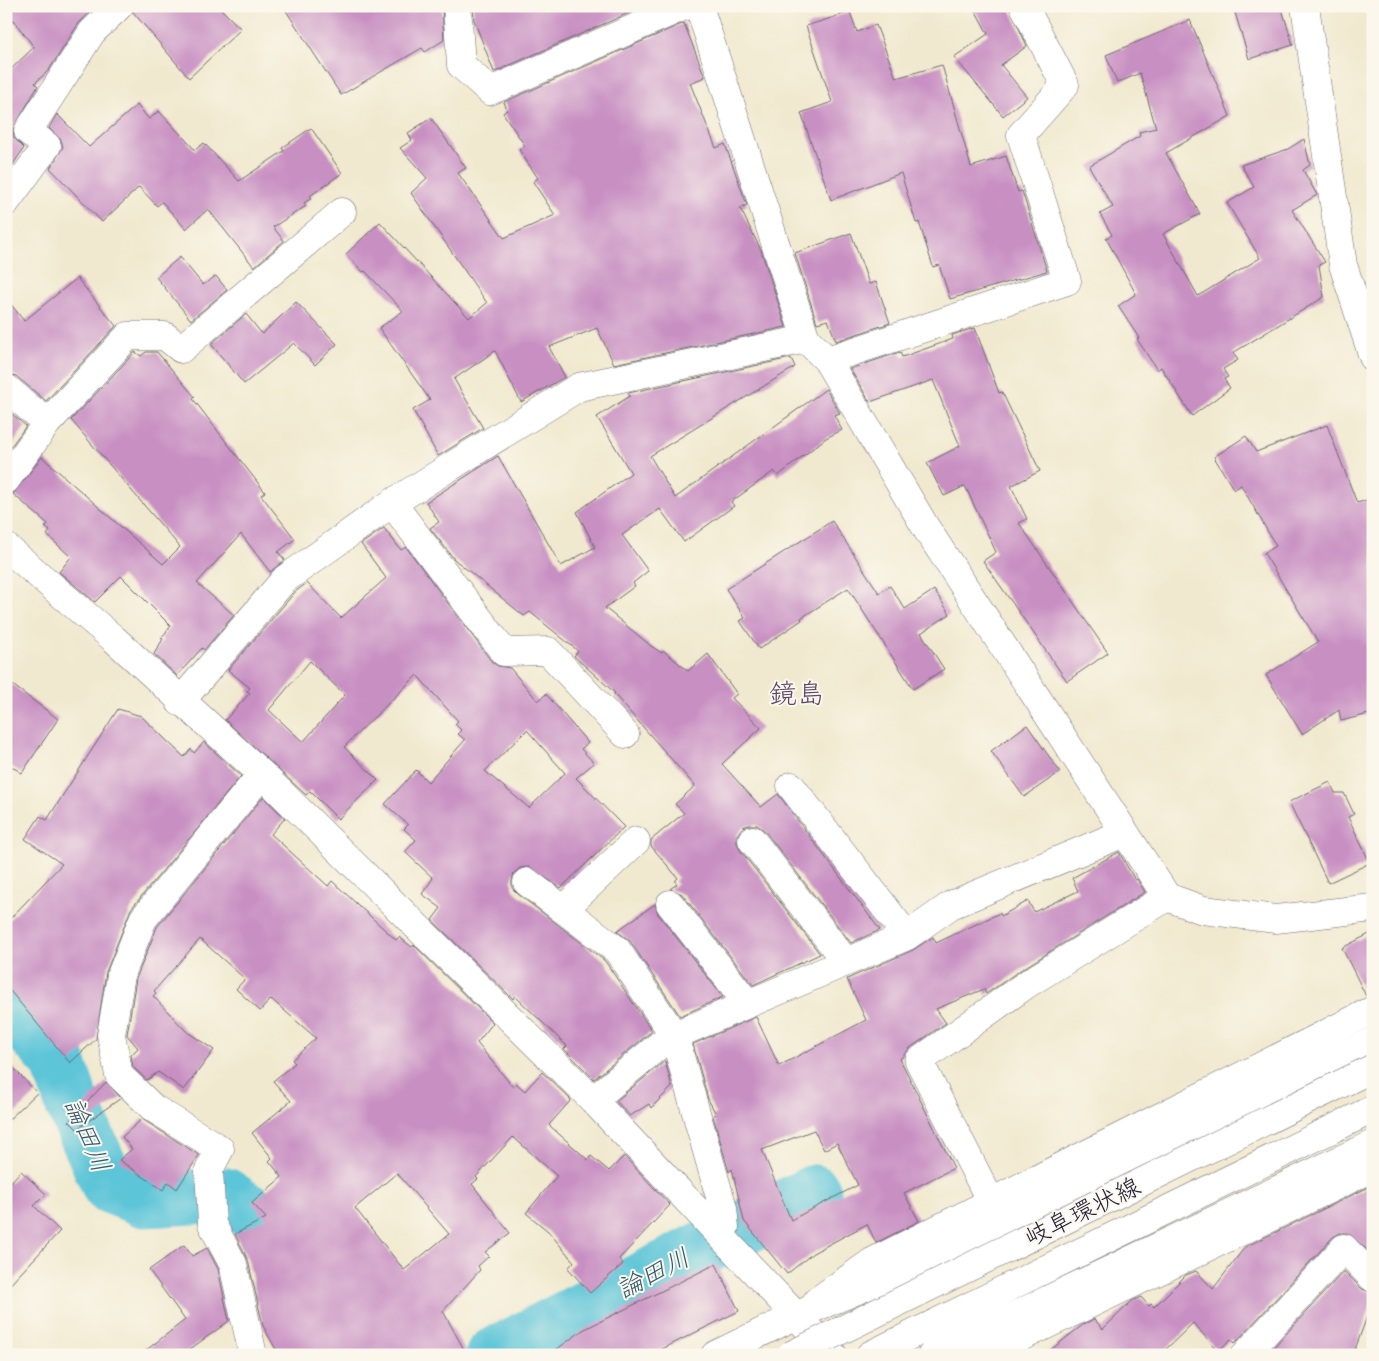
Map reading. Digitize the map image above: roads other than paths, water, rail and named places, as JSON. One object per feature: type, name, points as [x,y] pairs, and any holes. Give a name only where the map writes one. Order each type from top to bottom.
[{"type":"street","points":[[6,202],[46,146],[28,131],[92,32],[119,6]]},
{"type":"street","points":[[457,6],[461,65],[490,91],[685,6]]},
{"type":"street","points":[[699,6],[806,339],[828,360],[926,528],[1168,898],[1203,910],[1276,919],[1373,908]]},
{"type":"street","points":[[828,360],[1067,281],[1021,135],[1065,85],[1024,6]]},
{"type":"street","points":[[1305,6],[1343,265],[1373,357]]},
{"type":"street","points":[[6,480],[47,423],[128,336],[165,336],[181,349],[342,212]]},
{"type":"street","points":[[180,702],[285,579],[392,503],[579,387],[806,339]]},
{"type":"street","points":[[6,388],[47,423]]},
{"type":"street","points":[[392,503],[504,652],[548,651],[625,734]]},
{"type":"street","points":[[6,547],[114,639],[180,702],[262,774],[593,1100],[833,1355]]},
{"type":"street","points":[[253,1355],[233,1264],[212,1224],[208,1170],[220,1149],[154,1108],[119,1075],[111,1035],[121,975],[143,918],[262,774]]},
{"type":"street","points":[[791,786],[908,936]]},
{"type":"street","points":[[593,1100],[668,1038],[908,936],[951,905],[1124,833]]},
{"type":"street","points":[[752,840],[846,962]]},
{"type":"street","points":[[564,909],[636,841]]},
{"type":"street","points":[[528,882],[617,950],[674,1035],[723,1208],[725,1227],[717,1231]]},
{"type":"street","points":[[991,1202],[919,1061],[1027,984],[1168,898]]},
{"type":"street","points":[[670,904],[748,1004]]},
{"type":"street","points":[[795,1316],[872,1262],[1373,1010]]},
{"type":"street","points":[[715,1355],[795,1316],[879,1281],[1373,1041]]},
{"type":"street","name":"岐阜環状線","points":[[791,1355],[1373,1068]]},
{"type":"street","name":"岐阜環状線","points":[[870,1355],[1373,1109]]},
{"type":"street","points":[[932,1355],[1368,1154]]},
{"type":"street","points":[[984,1355],[1368,1154]]},
{"type":"street","points":[[1245,1355],[1344,1248],[1373,1278]]},
{"type":"waterway","name":"論田川","points":[[6,1002],[58,1061],[72,1103],[109,1186],[145,1200],[225,1195],[261,1219],[291,1257],[301,1284]]},
{"type":"waterway","name":"論田川","points":[[493,1355],[814,1192]]},
{"type":"district","name":"鏡島","points":[[797,693]]}]
